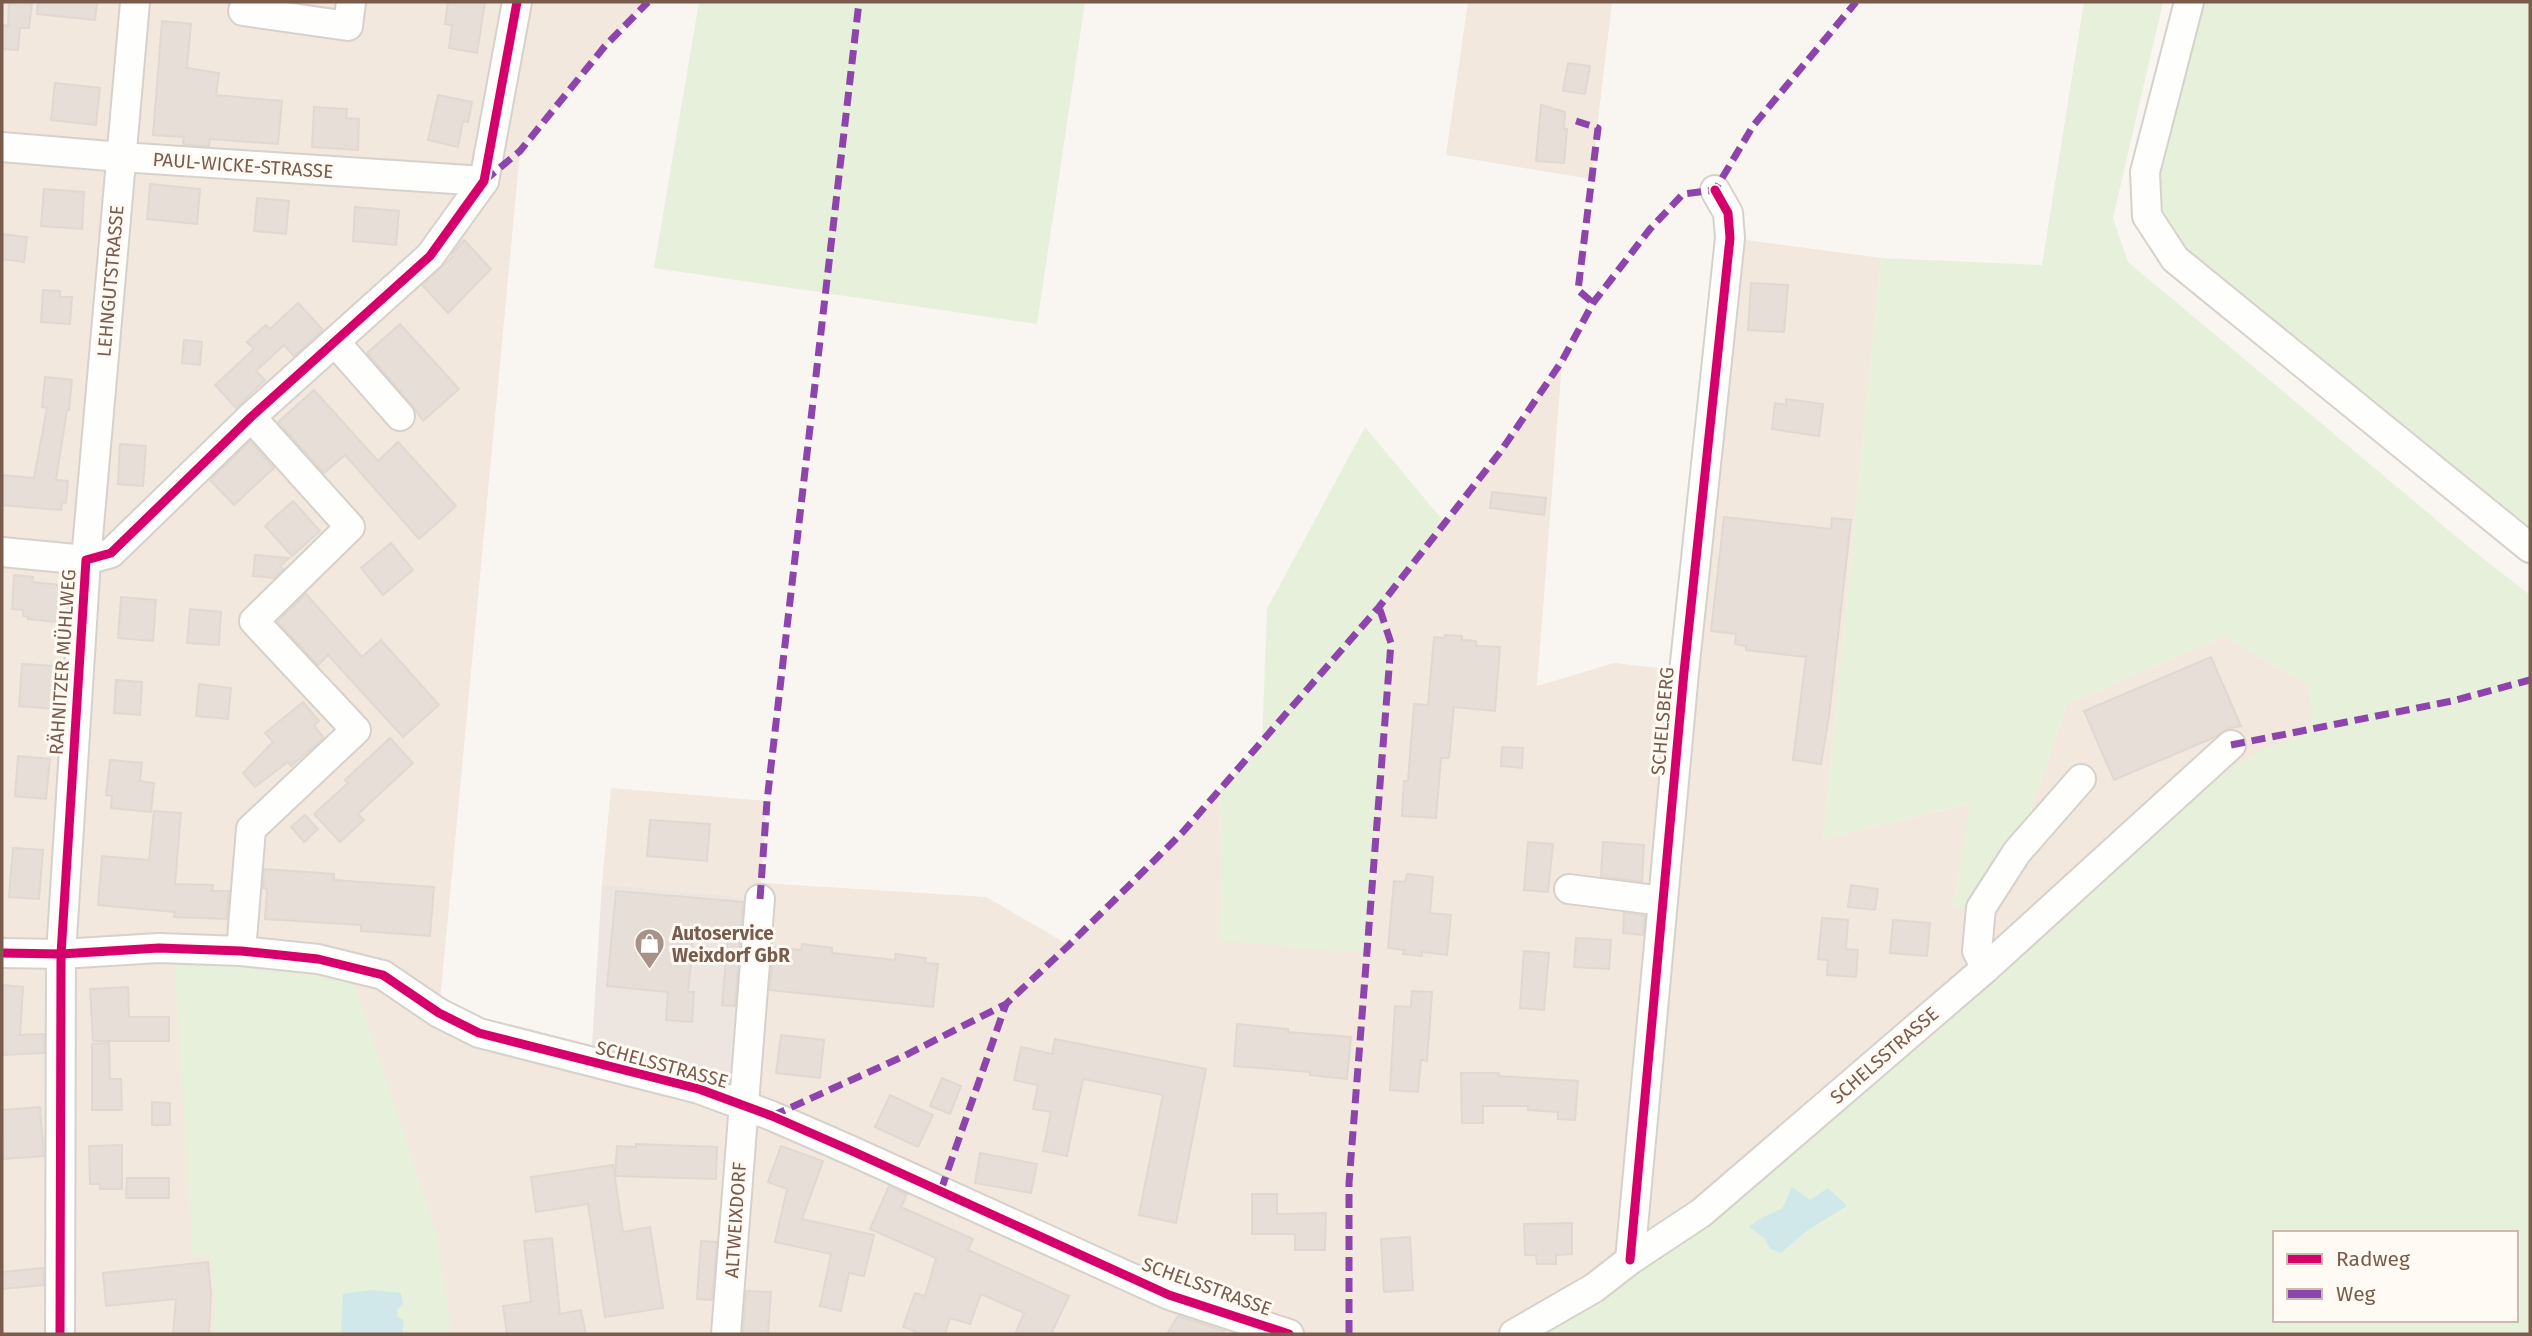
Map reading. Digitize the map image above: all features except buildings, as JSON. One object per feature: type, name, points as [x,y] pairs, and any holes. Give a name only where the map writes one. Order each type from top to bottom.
[{"type":"street","name":"LEHNGUTSTRASSE","points":[[86,560],[135,2]]},
{"type":"street","points":[[243,11],[348,26],[351,2]]},
{"type":"street","name":"RÄHNITZER MÜHLWEG","points":[[60,1334],[61,954],[86,560],[111,553],[251,417],[429,256],[484,181],[517,2]]},
{"type":"street","points":[[2189,2],[2145,172],[2147,216],[2175,259],[2530,548]]},
{"type":"street","name":"PAUL-WICKE-STRASSE","points":[[2,147],[484,181]]},
{"type":"street","name":"SCHELSBERG","points":[[1630,1260],[1684,672],[1730,238],[1728,213],[1715,190]]},
{"type":"street","points":[[335,342],[400,416]]},
{"type":"street","points":[[241,951],[251,829],[356,730],[254,621],[350,527],[251,417]]},
{"type":"street","points":[[2,552],[86,560]]},
{"type":"street","name":"SCHELSSTRASSE","points":[[1514,1334],[1594,1288],[1630,1260],[1702,1213],[1986,968],[2231,745]]},
{"type":"street","points":[[1986,968],[1978,951],[1981,908],[2017,852],[2081,779]]},
{"type":"street","points":[[1569,889],[1662,901]]},
{"type":"street","name":"ALTWEIXDORF","points":[[726,1334],[760,899]]},
{"type":"street","name":"SCHELSSTRASSE","points":[[2,953],[61,954],[159,948],[241,951],[318,959],[383,975],[439,1013],[479,1033],[699,1089],[743,1105],[941,1190],[1169,1295],[1289,1334]]},
{"type":"shaded area","points":[[2,2],[648,2],[605,46],[520,151],[439,1012],[591,1062],[760,899],[602,884],[611,788],[767,801],[761,883],[986,897],[1069,945],[1182,833],[1219,792],[1222,859],[1366,953],[1391,643],[1379,607],[1501,451],[1562,361],[1537,686],[1614,663],[1684,671],[1730,238],[1881,258],[1823,839],[1971,803],[1953,906],[1981,907],[2017,852],[2067,704],[2224,636],[2309,685],[2313,729],[2264,749],[1534,1334],[2,1334]]},
{"type":"shaded area","points":[[1468,2],[1612,2],[1591,179],[1446,155]]},
{"type":"shaded area","points":[[602,884],[760,899],[744,1106],[591,1062]]},
{"type":"green space","points":[[699,2],[1085,2],[1037,324],[654,268]]},
{"type":"green space","points":[[2084,2],[2163,2],[2113,218],[2128,262],[2476,553],[2530,595],[2530,1334],[1534,1334],[2197,787],[2264,749],[2312,729],[2309,685],[2224,636],[2067,704],[2017,852],[1981,908],[1953,907],[1970,803],[1823,839],[1881,258],[2042,265]],"holes":[[[1810,1200],[1846,1206],[1808,1230],[1781,1253],[1771,1249],[1765,1239],[1750,1227],[1761,1218]]]},
{"type":"green space","points":[[2199,2],[2530,2],[2530,541],[2180,257],[2150,200]]},
{"type":"green space","points":[[1365,427],[1445,523],[1379,607],[1391,643],[1366,953],[1219,941],[1222,859],[1219,792],[1262,743],[1267,609]]},
{"type":"green space","points":[[174,959],[317,973],[355,985],[437,1235],[452,1334],[213,1334],[216,1300],[209,1256],[193,1257]]},
{"type":"water","points":[[1792,1187],[1810,1200],[1828,1188],[1847,1206],[1808,1230],[1781,1253],[1770,1249],[1765,1239],[1749,1227],[1761,1218],[1782,1209]]},
{"type":"water","points":[[372,1290],[401,1293],[403,1304],[397,1310],[397,1316],[403,1320],[403,1333],[341,1332],[343,1294]]},
{"type":"marked path","points":[[484,181],[520,151],[605,46],[648,2]]},
{"type":"marked path","points":[[760,899],[767,801],[859,2]]},
{"type":"marked path","points":[[772,1116],[902,1057],[1006,1004],[1182,833],[1379,607],[1501,451],[1562,361],[1593,303],[1650,229],[1683,194],[1715,190],[1753,126],[1856,2]]},
{"type":"marked path","points":[[1576,121],[1598,128],[1578,290],[1593,303]]},
{"type":"marked path","points":[[1349,1334],[1349,1183],[1391,643],[1379,607]]},
{"type":"marked path","points":[[2231,745],[2452,701],[2530,680]]},
{"type":"marked path","points":[[941,1190],[1006,1004]]},
{"type":"cycle path","points":[[60,1334],[61,954],[86,560],[111,553],[251,417],[430,256],[484,181],[517,2]]},
{"type":"cycle path","points":[[1630,1260],[1684,672],[1730,238],[1728,213],[1715,190]]},
{"type":"cycle path","points":[[2,953],[61,954],[159,948],[241,951],[318,959],[383,975],[439,1013],[479,1033],[699,1089],[772,1116],[1169,1295],[1289,1334]]},
{"type":"place","name":"Autoservice Weixdorf GbR","points":[[649,971]]}]
